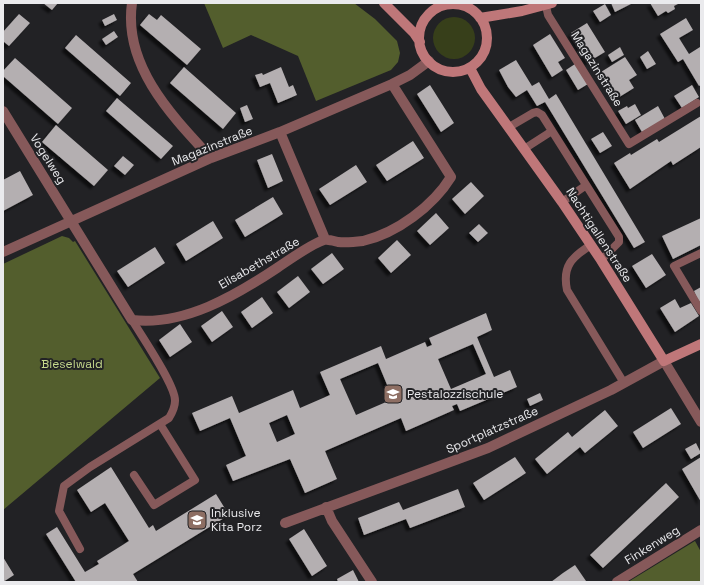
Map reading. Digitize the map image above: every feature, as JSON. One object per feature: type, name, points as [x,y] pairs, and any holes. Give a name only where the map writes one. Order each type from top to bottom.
[{"type":"main road","points":[[384,3],[414,33],[420,42]]},
{"type":"main road","points":[[442,3],[455,4],[469,8],[480,18],[486,31],[486,45],[480,58],[470,68],[457,72],[435,67],[428,61],[422,52],[420,42],[421,27],[429,15],[441,6],[455,4]]},
{"type":"main road","name":"Magazinstraße","points":[[480,18],[549,4]]},
{"type":"main road","name":"Nachtigallenstraße","points":[[470,68],[481,89],[562,202],[601,260],[664,361]]},
{"type":"main road","name":"Sportplatzstraße","points":[[664,361],[701,344]]},
{"type":"street","points":[[132,3],[132,35],[143,68],[163,102],[211,158]]},
{"type":"street","name":"Magazinstraße","points":[[3,252],[211,158],[280,132],[392,84],[410,75],[428,61]]},
{"type":"street","points":[[280,132],[324,240],[349,242],[362,241],[380,235],[413,217],[442,191],[451,177],[392,84]]},
{"type":"street","name":"Vogelweg","points":[[3,111],[71,221]]},
{"type":"street","points":[[71,221],[132,320]]},
{"type":"street","name":"Elisabethstraße","points":[[132,320],[149,322],[185,314],[206,307],[244,289],[324,240]]},
{"type":"street","name":"Sportplatzstraße","points":[[285,523],[488,448],[624,383],[664,361]]},
{"type":"street","name":"Nachtigallenstraße","points":[[664,361],[701,422]]},
{"type":"street","points":[[326,508],[332,521],[343,535],[372,582]]},
{"type":"street","name":"Finkenweg","points":[[617,582],[701,530]]},
{"type":"lane","name":"Magazinstraße","points":[[549,4],[548,14],[630,144],[697,102]]},
{"type":"lane","points":[[509,127],[537,112],[542,115],[585,186],[619,237],[619,242],[601,260]]},
{"type":"lane","points":[[524,149],[552,131]]},
{"type":"lane","points":[[562,202],[585,186]]},
{"type":"lane","points":[[591,245],[573,257],[568,266],[565,281],[568,290],[624,383]]},
{"type":"lane","points":[[701,254],[674,266],[701,311]]},
{"type":"lane","points":[[80,549],[59,511],[64,486],[90,467],[169,418],[174,410],[176,400],[171,387],[132,320]]},
{"type":"lane","points":[[134,475],[154,505],[195,480],[160,424]]},
{"type":"green space","points":[[204,3],[354,3],[375,19],[397,41],[400,53],[398,62],[391,70],[316,101],[298,56],[251,35],[223,48]]},
{"type":"green space","points":[[454,17],[469,23],[475,38],[469,53],[454,59],[439,53],[433,38],[439,23]]},
{"type":"green space","name":"Bieselwald","points":[[62,236],[69,238],[73,242],[75,241],[160,378],[3,510],[3,264]]},
{"type":"green space","points":[[695,541],[701,552],[701,582],[628,582]]},
{"type":"building","points":[[43,3],[58,3],[52,10]]},
{"type":"building","points":[[611,3],[633,3],[615,12]]},
{"type":"building","points":[[650,3],[680,3],[674,6],[675,9],[668,13],[666,11],[658,16]]},
{"type":"building","points":[[605,4],[611,15],[600,22],[593,11]]},
{"type":"building","points":[[19,14],[30,23],[9,46],[3,41],[3,32]]},
{"type":"building","points":[[114,14],[117,20],[105,26],[102,20]]},
{"type":"building","points":[[149,14],[157,20],[161,15],[201,49],[187,65],[140,25]]},
{"type":"building","points":[[686,18],[693,30],[679,38],[689,54],[700,47],[701,48],[701,85],[699,86],[683,59],[678,62],[660,34]]},
{"type":"building","points":[[587,23],[605,52],[588,62],[571,33]]},
{"type":"building","points":[[114,31],[118,37],[106,45],[102,39]]},
{"type":"building","points":[[550,34],[565,58],[558,62],[563,70],[552,77],[533,45]]},
{"type":"building","points":[[76,35],[131,83],[120,96],[65,48]]},
{"type":"building","points":[[620,47],[624,55],[612,62],[608,55]]},
{"type":"building","points":[[648,51],[656,64],[647,69],[640,57]]},
{"type":"building","points":[[625,57],[637,75],[629,80],[634,88],[616,99],[601,72]]},
{"type":"building","points":[[15,58],[72,108],[58,124],[3,76],[3,71]]},
{"type":"building","points":[[516,60],[532,86],[539,82],[549,99],[556,94],[645,242],[634,248],[545,102],[537,106],[527,90],[516,97],[508,87],[499,70]]},
{"type":"building","points":[[575,64],[588,84],[578,90],[566,70]]},
{"type":"building","points":[[184,67],[236,113],[223,129],[170,83]]},
{"type":"building","points":[[281,67],[289,87],[293,85],[297,95],[278,103],[270,83],[260,87],[255,75],[262,73],[263,75]]},
{"type":"building","points":[[430,85],[454,123],[441,132],[417,94]]},
{"type":"building","points":[[692,85],[699,97],[682,108],[674,96]]},
{"type":"building","points":[[117,98],[173,146],[161,159],[106,111]]},
{"type":"building","points":[[635,104],[641,115],[626,124],[618,111]]},
{"type":"building","points":[[247,105],[253,119],[245,122],[240,108]]},
{"type":"building","points":[[658,106],[665,119],[642,132],[635,120]]},
{"type":"building","points":[[701,116],[701,147],[673,165],[671,161],[630,189],[614,163],[630,153],[631,155],[657,139],[659,142]]},
{"type":"building","points":[[56,125],[108,170],[94,186],[42,142]]},
{"type":"building","points":[[603,132],[612,146],[600,153],[591,139]]},
{"type":"building","points":[[413,141],[424,158],[387,181],[376,165]]},
{"type":"building","points":[[272,154],[283,181],[268,188],[257,160]]},
{"type":"building","points":[[123,156],[134,165],[125,175],[114,166]]},
{"type":"building","points":[[356,165],[367,182],[330,205],[319,189]]},
{"type":"building","points":[[20,171],[33,195],[3,211],[3,180]]},
{"type":"building","points":[[471,182],[484,196],[465,214],[452,199]]},
{"type":"building","points":[[273,197],[283,214],[245,237],[235,220]]},
{"type":"building","points":[[436,213],[449,228],[430,245],[417,231]]},
{"type":"building","points":[[701,218],[701,245],[673,259],[662,236]]},
{"type":"building","points":[[213,221],[223,238],[186,261],[176,244]]},
{"type":"building","points":[[479,224],[488,233],[478,242],[469,233]]},
{"type":"building","points":[[397,240],[411,255],[391,273],[378,258]]},
{"type":"building","points":[[155,247],[165,263],[128,287],[117,271]]},
{"type":"building","points":[[332,253],[344,269],[323,284],[311,269]]},
{"type":"building","points":[[652,254],[666,275],[646,288],[632,266]]},
{"type":"building","points":[[298,276],[310,292],[289,308],[277,292]]},
{"type":"building","points":[[701,287],[701,301],[699,302],[694,291]]},
{"type":"building","points":[[262,297],[273,313],[252,328],[241,312]]},
{"type":"building","points":[[675,299],[680,308],[691,303],[699,316],[675,332],[660,308]]},
{"type":"building","points":[[222,311],[233,327],[212,342],[201,326]]},
{"type":"building","points":[[486,313],[492,330],[477,337],[494,377],[510,370],[517,387],[460,411],[457,404],[452,406],[454,410],[406,431],[401,418],[325,451],[337,479],[305,493],[290,459],[233,481],[226,465],[246,456],[230,418],[200,431],[192,413],[232,396],[239,413],[293,390],[300,408],[330,395],[320,372],[381,346],[386,359],[425,342],[427,347],[432,345],[429,338]],"holes":[[[473,344],[486,374],[451,389],[438,359]],[[378,363],[393,399],[356,415],[340,379]],[[287,415],[295,434],[277,442],[269,423]]]},
{"type":"building","points":[[180,324],[192,342],[170,357],[159,340]]},
{"type":"building","points":[[540,393],[543,400],[530,406],[527,399]]},
{"type":"building","points":[[671,408],[681,424],[643,448],[633,432]]},
{"type":"building","points":[[605,410],[618,426],[585,453],[580,447],[547,474],[535,459],[568,432],[572,437]]},
{"type":"building","points":[[696,443],[701,453],[691,459],[685,449]]},
{"type":"building","points":[[515,457],[526,473],[484,500],[473,483]]},
{"type":"building","points":[[701,457],[701,502],[682,469]]},
{"type":"building","name":"Inklusive Kita Porz","points":[[111,467],[149,528],[153,525],[156,531],[216,494],[229,515],[133,574],[138,582],[76,582],[46,534],[57,527],[85,572],[99,564],[97,561],[129,541],[105,503],[91,512],[77,490]]},
{"type":"building","points":[[666,483],[679,497],[603,568],[590,555]]},
{"type":"building","points":[[458,489],[465,507],[410,528],[406,519],[364,535],[358,518],[399,502],[403,510]]},
{"type":"building","points":[[304,529],[327,566],[312,576],[289,539]]},
{"type":"building","points":[[3,557],[14,575],[3,582]]},
{"type":"building","points":[[575,565],[586,581],[551,582],[563,573]]},
{"type":"building","points":[[353,570],[359,582],[338,582],[337,579]]},
{"type":"place","name":"Pestalozzischule","points":[[393,394]]},
{"type":"place","name":"Inklusive Kita Porz","points":[[197,520]]}]
